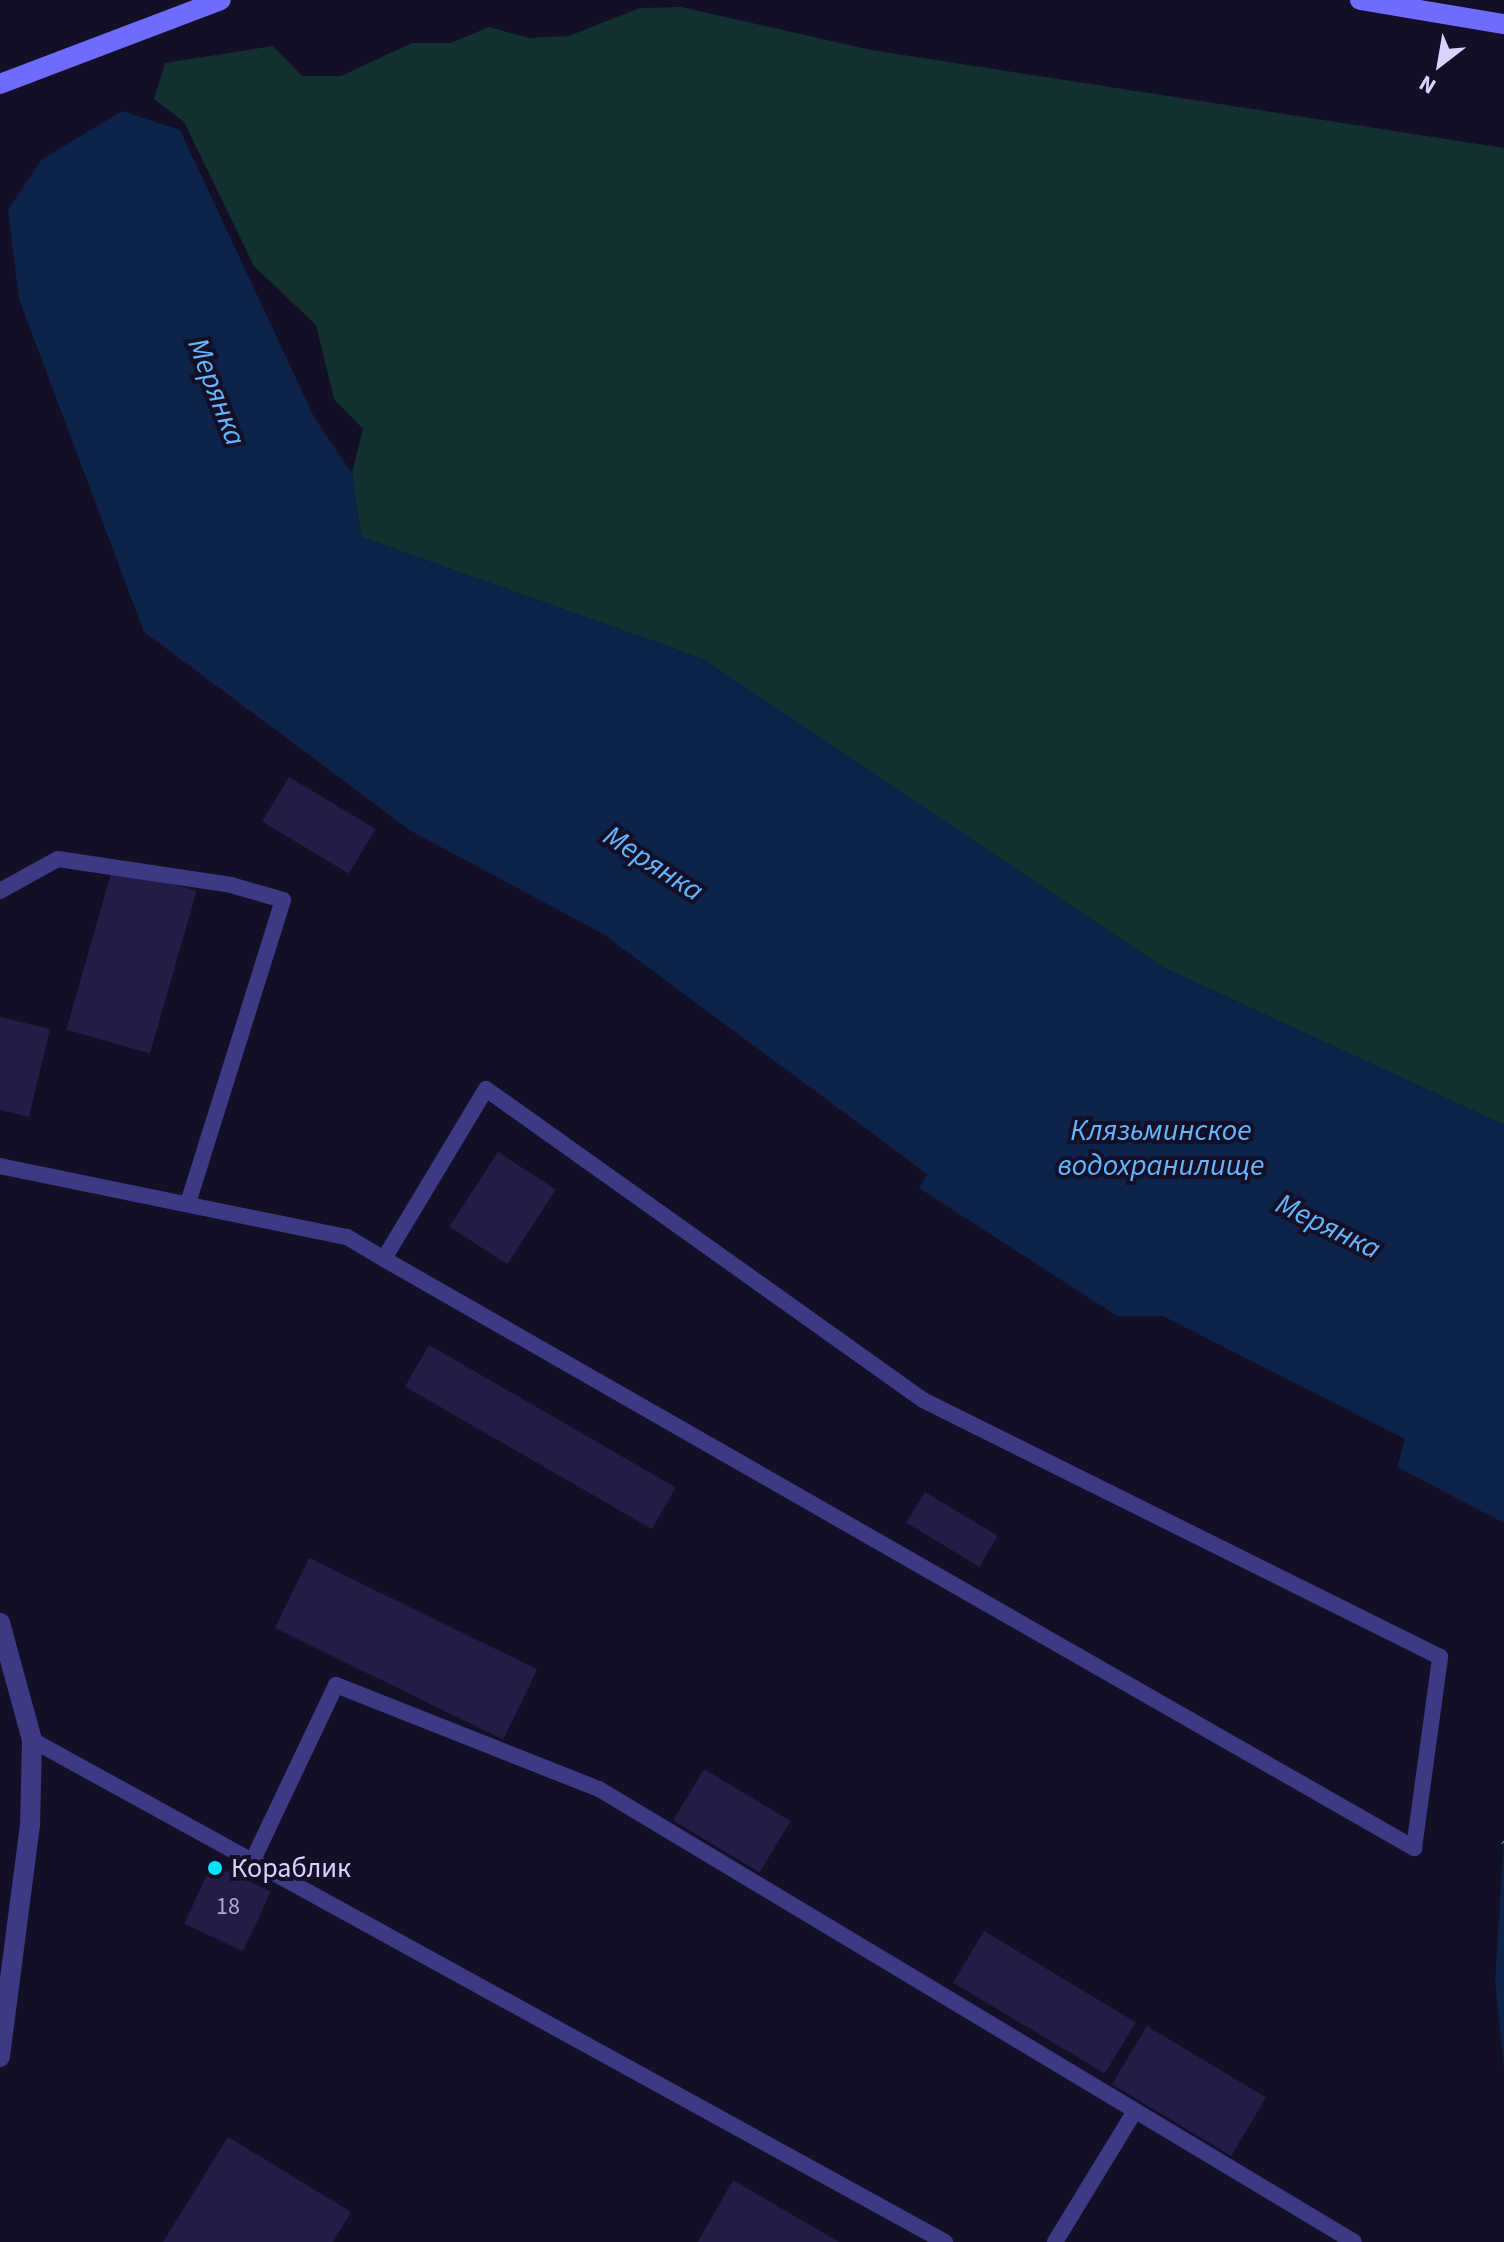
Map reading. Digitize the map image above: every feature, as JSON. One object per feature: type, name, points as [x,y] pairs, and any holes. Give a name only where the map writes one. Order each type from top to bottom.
[{"type":"main road","points":[[0,84],[221,0]]},
{"type":"main road","points":[[1360,0],[1496,24]]},
{"type":"street","points":[[0,1623],[32,1740],[30,1825],[0,2057]]},
{"type":"lane","points":[[0,891],[58,859],[231,885],[283,900],[188,1204]]},
{"type":"lane","points":[[0,1166],[347,1237],[384,1259],[1414,1848],[1440,1657],[923,1400],[486,1089],[384,1259]]},
{"type":"lane","points":[[251,1864],[336,1685],[599,1789],[1354,2242]]},
{"type":"lane","points":[[32,1740],[251,1864],[945,2242]]},
{"type":"lane","points":[[1055,2242],[1135,2111]]},
{"type":"green space","points":[[681,7],[871,50],[1504,148],[1504,1125],[1164,968],[703,659],[361,537],[352,473],[363,429],[334,399],[316,325],[254,266],[184,122],[154,99],[165,63],[273,46],[302,76],[341,76],[412,43],[451,43],[489,27],[529,38],[569,36],[640,8]]},
{"type":"water","name":"Клязьминское водохранилище","points":[[122,111],[180,130],[315,419],[352,473],[361,537],[703,659],[1164,968],[1504,1125],[1504,1523],[1397,1467],[1405,1439],[1163,1316],[1117,1316],[919,1188],[927,1174],[603,934],[411,831],[144,632],[19,299],[8,210],[41,160]]},
{"type":"water","points":[[1504,1839],[1504,2066],[1495,1982]]},
{"type":"building","points":[[289,777],[376,829],[349,874],[262,822]]},
{"type":"building","points":[[113,867],[197,891],[150,1053],[66,1029]]},
{"type":"building","points":[[0,1017],[50,1029],[29,1117],[0,1110]]},
{"type":"building","points":[[498,1152],[556,1190],[507,1264],[450,1227]]},
{"type":"building","points":[[429,1345],[676,1488],[652,1529],[405,1387]]},
{"type":"building","points":[[925,1492],[998,1536],[979,1567],[906,1523]]},
{"type":"building","points":[[309,1558],[537,1669],[503,1739],[275,1628]]},
{"type":"building","points":[[704,1769],[791,1821],[760,1872],[673,1820]]},
{"type":"building","points":[[212,1864],[271,1891],[243,1951],[184,1924]]},
{"type":"building","points":[[984,1931],[1136,2022],[1105,2074],[953,1982]]},
{"type":"building","points":[[1147,2026],[1266,2098],[1231,2156],[1112,2084]]},
{"type":"building","points":[[228,2137],[351,2212],[333,2242],[163,2242]]},
{"type":"building","points":[[733,2180],[839,2242],[698,2242]]},
{"type":"place","name":"Кораблик","points":[[215,1868]]},
{"type":"water label","name":"Мерянка","points":[[216,392]]},
{"type":"water label","name":"Мерянка","points":[[653,864]]},
{"type":"water label","name":"Мерянка","points":[[1328,1227]]}]
